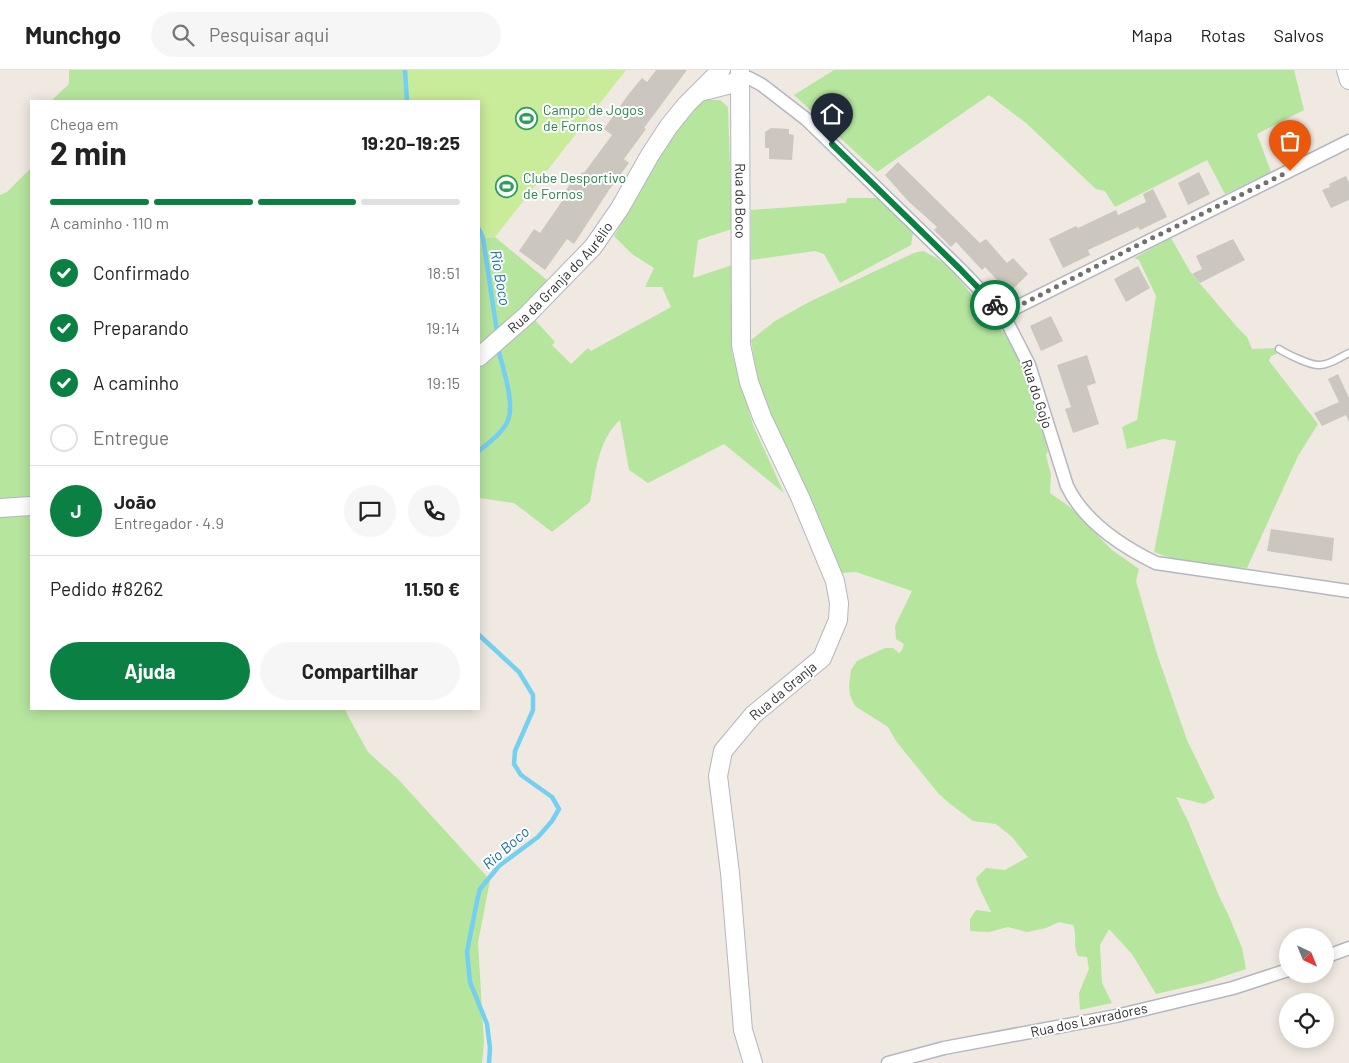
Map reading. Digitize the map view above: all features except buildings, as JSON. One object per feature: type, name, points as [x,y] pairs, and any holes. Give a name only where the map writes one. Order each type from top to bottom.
[{"type":"street","name":"Rua da Granja do Aurélio","points":[[480,356],[526,316],[593,247],[620,208],[669,126],[686,105],[721,70]]},
{"type":"street","points":[[1346,70],[1349,80]]},
{"type":"street","points":[[700,92],[731,84],[740,74]]},
{"type":"street","name":"Rua do Gojo","points":[[740,74],[762,85],[806,119],[960,269],[1003,314],[1029,365],[1067,486],[1074,500],[1084,512],[1115,539],[1156,563],[1349,590]]},
{"type":"street","name":"Rua do Boco","points":[[740,74],[741,332]]},
{"type":"street","points":[[1003,314],[1349,141]]},
{"type":"street","name":"Rua da Granja","points":[[741,332],[741,345],[749,382],[762,417],[800,497],[835,581],[839,603],[838,620],[822,658],[753,715],[724,751],[718,776],[730,873],[743,1030],[753,1063]]},
{"type":"street","points":[[0,508],[30,506]]},
{"type":"street","points":[[1334,954],[1349,948]]},
{"type":"street","name":"Rua dos Lavradores","points":[[888,1063],[944,1048],[1116,1016],[1233,988],[1279,973]]},
{"type":"lane","points":[[1279,349],[1291,356],[1319,366],[1335,361],[1349,352]]},
{"type":"green space","points":[[69,70],[405,70],[407,100],[52,100],[69,84]]},
{"type":"green space","name":"Clube Desportivo de Fornos","points":[[404,70],[626,70],[495,237],[483,238],[480,231],[480,100],[407,100]]},
{"type":"green space","points":[[834,70],[1294,70],[1304,110],[1257,134],[1271,172],[1225,194],[1207,160],[1115,207],[1105,191],[1096,189],[1026,123],[989,95],[877,172],[794,95]]},
{"type":"green space","points":[[702,100],[720,100],[728,107],[732,229],[698,240],[693,278],[732,265],[732,353],[753,425],[784,493],[724,444],[648,483],[629,470],[620,420],[612,428],[602,448],[590,502],[552,532],[514,503],[480,498],[480,365],[510,343],[533,318],[555,342],[552,345],[571,364],[588,348],[591,351],[671,307],[662,287],[645,287],[654,268],[632,254],[614,236],[672,135]]},
{"type":"green space","points":[[30,169],[30,710],[345,710],[368,752],[398,779],[490,880],[478,943],[484,1042],[482,1063],[0,1063],[0,195],[7,192]]},
{"type":"green space","points":[[847,198],[878,198],[913,232],[911,245],[840,283],[824,254],[815,251],[751,260],[751,210],[846,203]]},
{"type":"green space","points":[[480,231],[483,238],[495,237],[548,281],[480,347]]},
{"type":"green space","points":[[1171,238],[1191,273],[1247,337],[1252,349],[1275,348],[1277,354],[1271,356],[1269,361],[1318,424],[1298,456],[1247,568],[1188,562],[1154,552],[1176,441],[1163,439],[1127,449],[1122,427],[1137,420],[1156,296],[1139,260],[1134,258]]},
{"type":"green space","points":[[923,251],[932,255],[953,272],[1014,347],[1032,390],[1048,451],[1046,455],[1051,475],[1050,493],[1070,507],[1112,550],[1139,569],[1136,581],[1157,654],[1187,740],[1215,798],[1204,804],[1176,797],[1242,948],[1246,969],[1204,983],[1156,994],[1132,954],[1109,929],[1100,945],[1102,983],[1112,1003],[1080,1010],[1079,993],[1089,969],[1087,957],[1078,956],[1075,947],[1073,925],[1059,922],[1046,928],[1027,932],[1008,927],[989,932],[970,931],[970,919],[976,910],[991,912],[976,878],[986,868],[1005,870],[1028,857],[1012,837],[996,824],[973,821],[938,793],[896,741],[888,727],[855,706],[850,695],[851,670],[857,661],[885,648],[893,648],[899,653],[902,650],[904,644],[896,639],[895,626],[912,591],[856,572],[842,573],[758,383],[751,340],[775,321],[809,302],[914,253]]},
{"type":"waterway","name":"Rio Boco","points":[[405,70],[407,100]]},
{"type":"waterway","name":"Rio Boco","points":[[480,231],[483,238],[497,332]]},
{"type":"waterway","name":"Rio Boco","points":[[480,450],[503,429],[510,413],[508,386],[499,352]]},
{"type":"waterway","name":"Rio Boco","points":[[480,636],[519,672],[533,695],[533,710],[515,751],[514,764],[521,775],[552,797],[559,809],[552,821],[538,837],[499,866],[480,889],[467,952],[470,982],[487,1024],[490,1048],[489,1063]]},
{"type":"way so far","points":[[995,305],[1003,314],[1136,246],[1290,171]]},
{"type":"place","name":"Campo de Jogos de Fornos","points":[[527,118]]},
{"type":"place","name":"Clube Desportivo de Fornos","points":[[507,186]]},
{"type":"route","points":[[832,144],[898,207],[995,305]]}]
